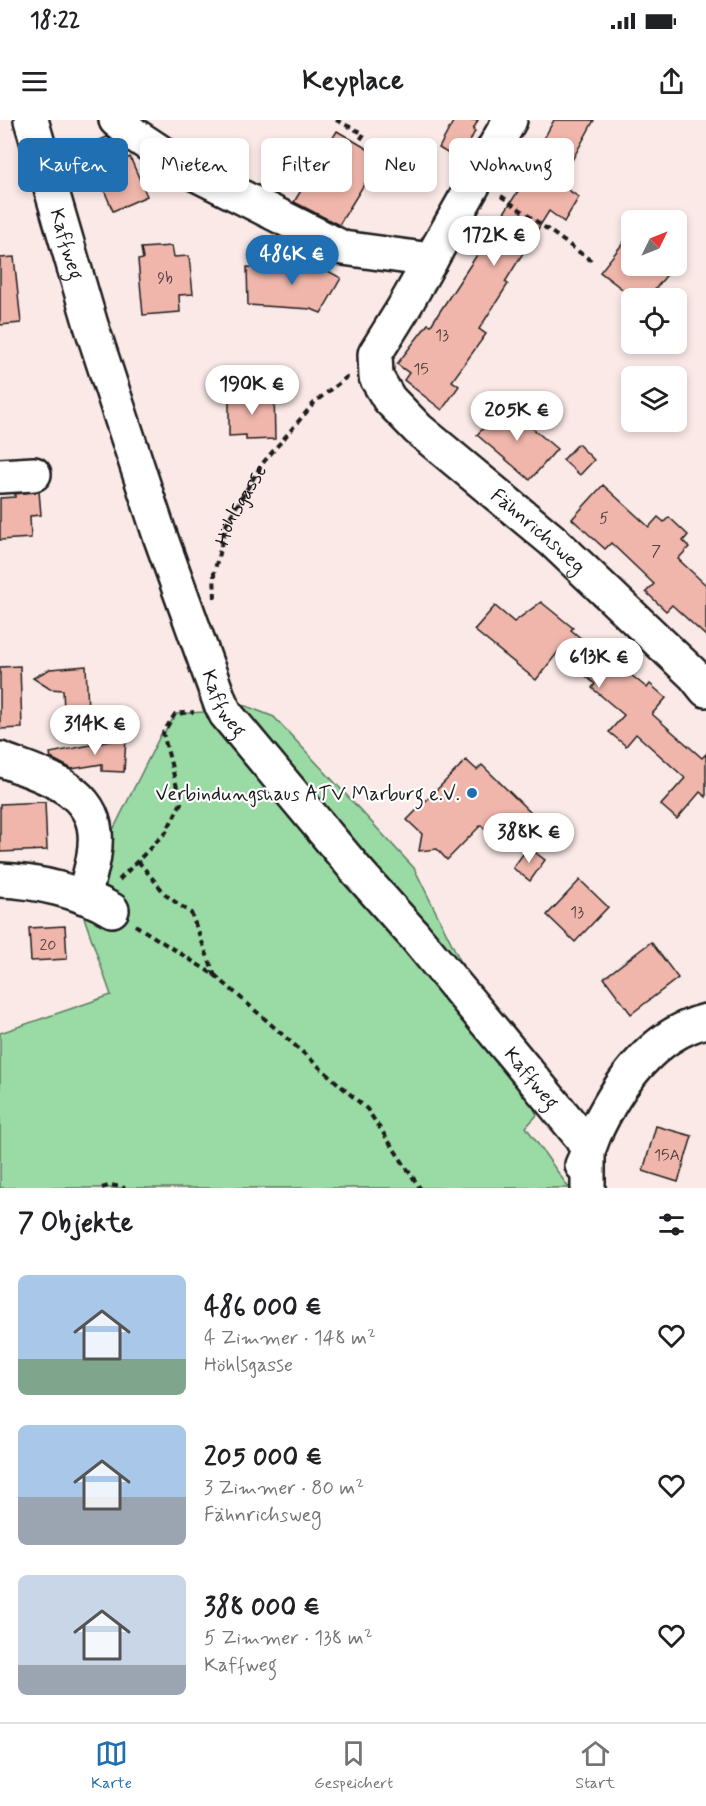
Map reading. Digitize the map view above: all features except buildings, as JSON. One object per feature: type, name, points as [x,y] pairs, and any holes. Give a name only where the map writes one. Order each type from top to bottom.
[{"type":"street","name":"Kaffweg","points":[[31,120],[98,347],[159,533],[226,714],[357,871],[414,935],[582,1138],[588,1152]]},
{"type":"street","points":[[117,120],[132,134],[186,169],[343,248],[430,260]]},
{"type":"street","points":[[499,138],[510,120]]},
{"type":"street","points":[[375,362],[468,192]]},
{"type":"street","name":"Fähnrichsweg","points":[[375,362],[376,378],[389,399],[418,429],[553,541],[694,675],[706,690]]},
{"type":"street","points":[[0,476],[34,474]]},
{"type":"street","points":[[0,759],[72,790],[88,809],[95,830],[97,902],[21,881],[0,880]]},
{"type":"street","points":[[570,1188],[607,1109],[636,1067],[659,1045],[681,1030],[706,1021]]},
{"type":"street","points":[[588,1152],[588,1188]]},
{"type":"path","points":[[336,120],[364,134],[357,143]]},
{"type":"path","points":[[495,192],[592,262]]},
{"type":"path","name":"Höhlsgasse","points":[[215,606],[214,573],[227,522],[262,464],[315,402],[375,362]]},
{"type":"path","points":[[220,702],[203,712],[175,714],[163,733],[181,803],[166,832],[97,902],[216,976],[367,1108],[420,1188]]},
{"type":"path","points":[[138,861],[167,896],[191,913],[216,976]]},
{"type":"path","points":[[102,1188],[111,1185],[125,1188]]},
{"type":"green space","points":[[220,703],[231,709],[241,704],[274,717],[414,868],[537,1115],[526,1127],[569,1188],[0,1188],[0,1033],[111,995],[78,900],[162,732],[164,733],[176,714],[203,712]]},
{"type":"place","name":"Verbindungshaus ATV Marburg e.V.","points":[[472,793]]}]
